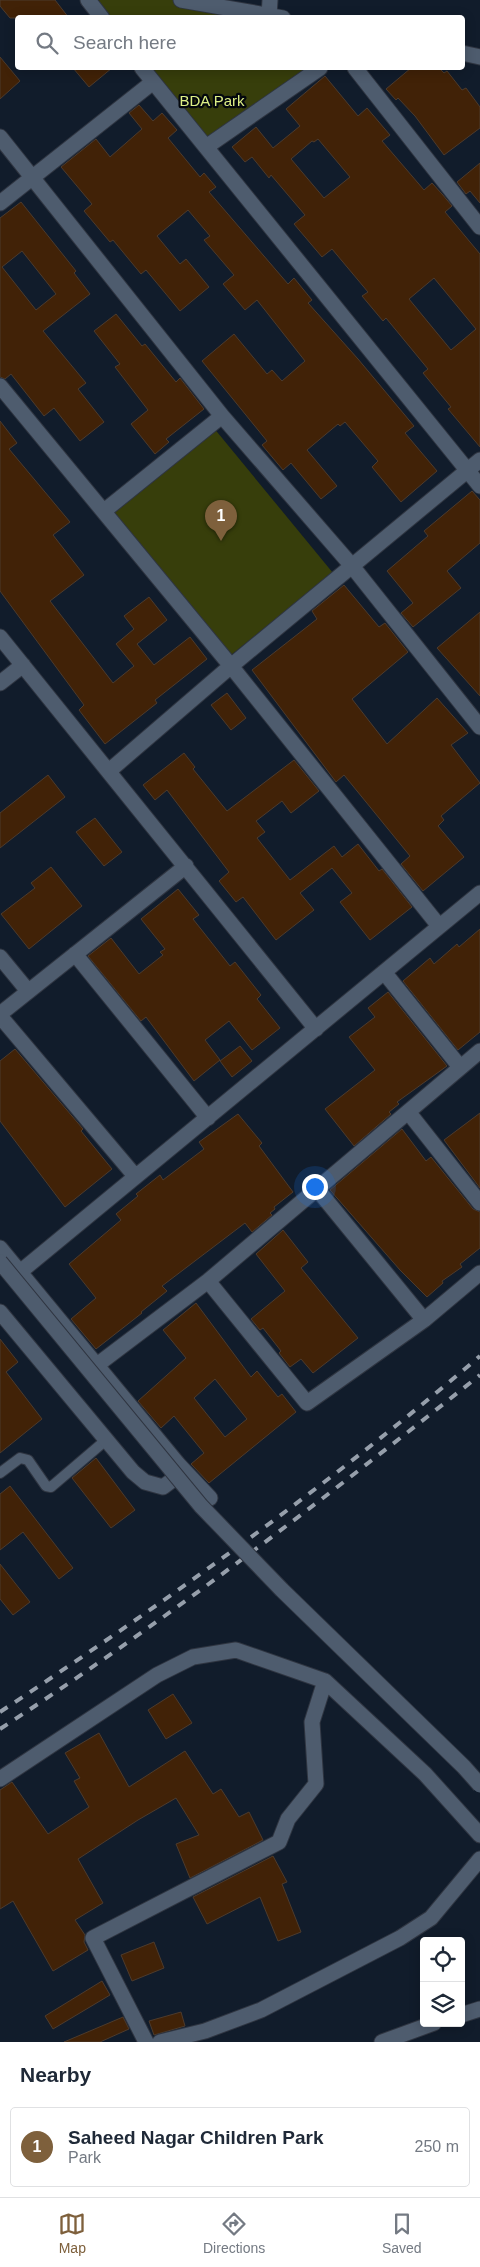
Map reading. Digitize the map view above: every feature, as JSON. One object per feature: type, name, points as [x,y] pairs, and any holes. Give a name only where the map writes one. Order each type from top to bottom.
[{"type":"street","points":[[88,0],[100,15]]},
{"type":"street","points":[[181,0],[265,15]]},
{"type":"street","points":[[270,0],[275,15]]},
{"type":"street","points":[[465,54],[480,57]]},
{"type":"street","points":[[144,70],[480,486]]},
{"type":"street","points":[[206,147],[317,70]]},
{"type":"street","points":[[356,70],[480,227]]},
{"type":"street","points":[[0,203],[153,82]]},
{"type":"street","points":[[0,137],[222,416],[352,566],[480,727]]},
{"type":"street","points":[[0,386],[232,666],[439,926]]},
{"type":"street","points":[[104,512],[222,416]]},
{"type":"street","points":[[110,771],[232,666],[480,460]]},
{"type":"street","points":[[0,637],[110,771],[316,1029]]},
{"type":"street","points":[[0,683],[23,665]]},
{"type":"street","points":[[135,1176],[0,1015],[186,866]]},
{"type":"street","points":[[20,1272],[480,893]]},
{"type":"street","points":[[75,954],[208,1118]]},
{"type":"street","points":[[0,957],[28,991]]},
{"type":"street","points":[[384,972],[460,1067]]},
{"type":"street","points":[[96,1366],[208,1281],[480,1051]]},
{"type":"street","points":[[409,1113],[480,1202]]},
{"type":"street","points":[[317,1189],[424,1320]]},
{"type":"street","points":[[0,1248],[178,1464],[210,1498]]},
{"type":"street","points":[[0,1262],[201,1506],[282,1590],[464,1766],[480,1785]]},
{"type":"street","points":[[208,1281],[306,1403],[424,1320],[480,1273]]},
{"type":"street","points":[[0,1312],[133,1472],[145,1482],[163,1487],[179,1475],[178,1464]]},
{"type":"street","points":[[0,1779],[157,1675],[193,1657],[236,1650],[325,1682],[424,1774],[480,1835]]},
{"type":"street","points":[[146,2042],[93,1938],[279,1842],[288,1819],[316,1784],[312,1722],[325,1682]]},
{"type":"street","points":[[160,2042],[205,2031],[261,2010],[400,1938],[431,1918],[480,1859]]},
{"type":"street","points":[[465,2014],[480,2009]]},
{"type":"street","points":[[382,2042],[423,2027]]},
{"type":"lane","points":[[0,1473],[20,1458],[28,1460],[46,1486],[51,1487],[106,1440]]},
{"type":"green space","points":[[88,0],[181,0],[271,15],[100,15]]},
{"type":"green space","name":"BDA Park","points":[[144,70],[317,70],[206,147]]},
{"type":"green space","points":[[213,427],[333,573],[231,655],[110,508]]},
{"type":"building","points":[[0,0],[55,0],[67,15],[15,15],[15,18],[10,18],[0,6]]},
{"type":"building","points":[[0,57],[20,81],[0,99]]},
{"type":"building","points":[[75,70],[110,70],[89,87]]},
{"type":"building","points":[[409,70],[441,70],[444,73],[447,71],[462,90],[466,88],[480,107],[480,128],[444,155],[415,116],[398,98],[396,100],[386,89]]},
{"type":"building","points":[[325,76],[358,116],[367,108],[390,135],[382,141],[424,190],[432,183],[442,194],[452,206],[445,212],[480,254],[480,447],[448,409],[451,407],[423,373],[428,369],[386,318],[383,321],[362,296],[368,292],[332,249],[322,257],[294,224],[305,215],[271,175],[269,178],[252,157],[245,162],[232,147],[256,127],[273,148],[300,126],[286,109]],"holes":[[[318,139],[350,177],[324,198],[291,159],[312,141],[314,142]],[[434,278],[476,329],[451,350],[409,299]]]},
{"type":"building","points":[[139,105],[153,121],[162,113],[177,130],[168,138],[200,177],[204,173],[216,187],[209,192],[288,284],[294,278],[312,300],[308,303],[414,426],[405,433],[437,471],[401,502],[372,467],[378,461],[345,422],[340,426],[338,424],[307,450],[337,486],[321,499],[291,463],[283,470],[262,445],[267,441],[202,361],[234,334],[267,374],[272,370],[282,381],[305,361],[257,300],[245,310],[223,284],[234,275],[204,240],[210,236],[188,210],[157,236],[180,264],[186,259],[209,287],[180,311],[146,270],[141,274],[113,240],[110,242],[84,211],[92,204],[61,167],[96,139],[110,157],[142,129],[129,113]]},
{"type":"building","points":[[480,163],[480,203],[470,191],[466,194],[457,182]]},
{"type":"building","points":[[21,202],[76,271],[74,273],[90,294],[43,331],[86,383],[78,389],[104,422],[80,441],[54,408],[44,416],[11,374],[5,379],[0,377],[0,218]],"holes":[[[22,251],[56,294],[36,310],[2,267]]]},
{"type":"building","points":[[116,314],[142,346],[145,344],[176,382],[180,378],[204,409],[166,439],[169,442],[155,454],[131,424],[148,410],[115,367],[120,364],[94,331]]},
{"type":"building","points":[[0,421],[17,443],[9,449],[70,522],[53,535],[84,575],[50,601],[113,683],[134,666],[116,644],[134,629],[124,616],[149,597],[167,620],[137,644],[154,665],[190,637],[207,659],[155,700],[157,703],[105,744],[79,710],[84,705],[0,591]]},
{"type":"building","points":[[472,491],[480,500],[480,543],[447,571],[461,588],[413,627],[401,613],[413,603],[387,571],[428,536],[424,531]]},
{"type":"building","points":[[344,585],[379,627],[385,623],[408,652],[352,699],[387,744],[437,698],[468,733],[451,745],[480,783],[441,816],[444,820],[438,826],[464,857],[423,891],[401,864],[410,856],[344,775],[336,782],[252,670],[317,619],[312,611]]},
{"type":"building","points":[[480,612],[480,696],[437,648]]},
{"type":"building","points":[[227,693],[246,718],[231,730],[211,705]]},
{"type":"building","points":[[184,753],[195,767],[193,769],[227,811],[294,760],[319,791],[291,813],[282,801],[256,821],[265,832],[257,838],[290,880],[334,846],[342,857],[358,844],[379,871],[382,869],[412,907],[370,940],[340,902],[352,893],[332,868],[300,893],[314,910],[276,940],[243,897],[236,902],[219,881],[229,872],[167,790],[155,800],[143,785]]},
{"type":"building","points":[[48,775],[65,797],[0,848],[0,813]]},
{"type":"building","points":[[95,818],[122,852],[104,866],[76,832]]},
{"type":"building","points":[[51,867],[82,906],[29,949],[1,914],[35,888],[31,883]]},
{"type":"building","points":[[178,889],[199,915],[193,919],[230,966],[235,962],[261,995],[257,999],[280,1028],[252,1050],[229,1021],[205,1040],[220,1060],[194,1081],[146,1017],[141,1021],[88,956],[111,938],[139,974],[163,955],[160,952],[165,949],[141,919]]},
{"type":"building","points":[[480,929],[480,1032],[458,1050],[403,981],[430,958],[434,964],[457,944],[459,947]]},
{"type":"building","points":[[388,992],[447,1066],[397,1102],[399,1104],[389,1112],[391,1114],[354,1146],[325,1109],[375,1070],[349,1037],[375,1017],[368,1008]]},
{"type":"building","points":[[240,1046],[252,1061],[232,1077],[220,1061]]},
{"type":"building","points":[[15,1049],[83,1129],[81,1131],[112,1169],[65,1207],[0,1121],[0,1061]]},
{"type":"building","points":[[480,1113],[480,1188],[444,1140]]},
{"type":"building","points":[[238,1114],[262,1143],[259,1146],[293,1192],[274,1207],[275,1209],[270,1213],[272,1215],[252,1232],[245,1223],[162,1286],[167,1291],[96,1349],[71,1319],[96,1298],[69,1264],[121,1220],[116,1214],[138,1196],[136,1194],[160,1175],[163,1180],[204,1149],[199,1142]]},
{"type":"building","points":[[402,1129],[426,1161],[431,1157],[473,1209],[480,1212],[480,1248],[460,1264],[462,1267],[442,1281],[443,1283],[427,1297],[400,1270],[330,1190]]},
{"type":"building","points":[[283,1230],[308,1262],[301,1268],[358,1338],[313,1373],[301,1359],[290,1367],[279,1353],[281,1351],[263,1328],[260,1330],[251,1319],[285,1291],[256,1254]]},
{"type":"building","points":[[196,1303],[251,1377],[257,1371],[278,1397],[282,1394],[296,1412],[209,1483],[191,1464],[204,1453],[174,1416],[161,1428],[138,1401],[186,1358],[163,1330]],"holes":[[[215,1379],[247,1419],[225,1437],[194,1398]]]},
{"type":"building","points":[[0,1339],[18,1362],[6,1372],[42,1419],[0,1453]]},
{"type":"building","points":[[96,1458],[135,1510],[111,1528],[72,1478]]},
{"type":"building","points":[[10,1486],[73,1568],[59,1579],[23,1532],[0,1550],[0,1494]]},
{"type":"building","points":[[0,1564],[30,1602],[13,1615],[0,1599]]},
{"type":"building","points":[[173,1694],[192,1723],[166,1739],[148,1710]]},
{"type":"building","points":[[99,1733],[129,1787],[185,1751],[213,1794],[221,1789],[239,1817],[249,1812],[263,1840],[190,1878],[176,1844],[199,1835],[176,1798],[138,1820],[78,1859],[103,1903],[75,1920],[85,1935],[84,1942],[88,1950],[53,1971],[13,1901],[0,1909],[0,1790],[12,1782],[48,1834],[89,1807],[74,1781],[80,1778],[65,1753]]},
{"type":"building","points":[[273,1856],[287,1882],[282,1884],[301,1932],[278,1941],[260,1897],[207,1924],[193,1897]]},
{"type":"building","points":[[154,1942],[164,1968],[132,1981],[121,1955]]},
{"type":"building","points":[[102,1981],[110,1995],[53,2029],[45,2016]]},
{"type":"building","points":[[181,2012],[185,2026],[154,2035],[149,2021]]},
{"type":"building","points":[[123,2017],[129,2029],[100,2042],[64,2042]]},
{"type":"railway","points":[[0,1712],[124,1628],[246,1541],[365,1451],[480,1356]]},
{"type":"railway","points":[[0,1729],[123,1646],[244,1558],[480,1375]]},
{"type":"place","name":"Saheed Nagar Children Park","points":[[221,541]]}]
